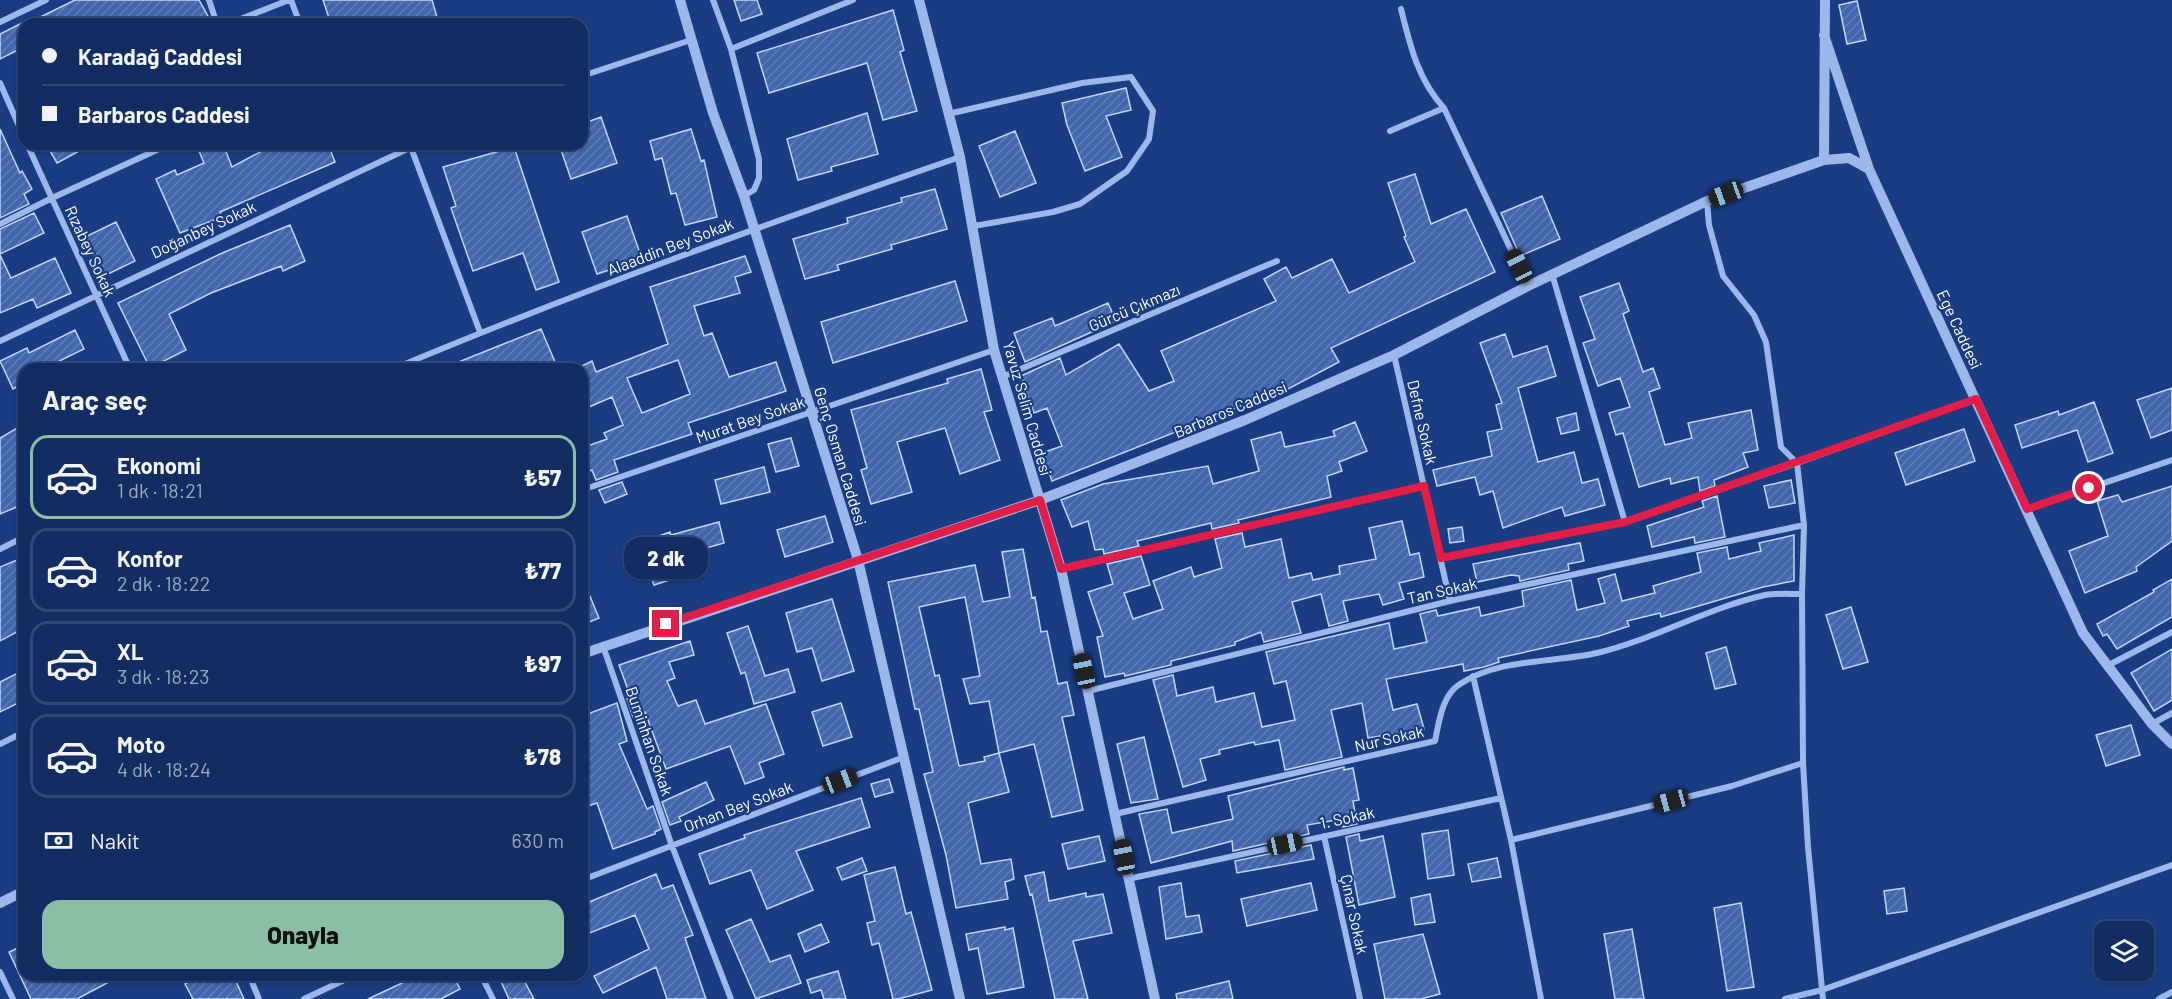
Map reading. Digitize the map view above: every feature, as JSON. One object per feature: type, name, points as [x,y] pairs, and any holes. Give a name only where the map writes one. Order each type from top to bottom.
[{"type":"street","points":[[0,22],[46,0]]},
{"type":"street","points":[[209,0],[215,18]]},
{"type":"street","points":[[244,18],[290,0],[298,18]]},
{"type":"street","name":"Genç Osman Caddesi","points":[[680,0],[713,113],[755,228],[858,560],[960,999]]},
{"type":"street","points":[[713,0],[731,49],[759,159],[759,178],[754,190],[744,196]]},
{"type":"street","points":[[731,49],[853,0]]},
{"type":"street","name":"Yavuz Selim Caddesi","points":[[919,0],[960,157],[974,225],[994,350],[1061,569],[1155,999]]},
{"type":"street","name":"Ege Caddesi","points":[[1824,160],[1825,0]]},
{"type":"street","points":[[1401,9],[1410,51],[1432,95],[1444,108],[1528,286]]},
{"type":"street","name":"Ege Caddesi","points":[[1824,35],[1869,169],[2083,633],[2152,724],[2172,744]]},
{"type":"street","points":[[588,74],[692,40]]},
{"type":"street","points":[[948,114],[1082,83],[1131,77],[1153,111],[1149,139],[1127,171],[1080,204],[1053,212],[974,225]]},
{"type":"street","points":[[0,83],[18,124]]},
{"type":"street","points":[[1390,131],[1444,108]]},
{"type":"street","name":"Rızabey Sokak","points":[[30,150],[127,363]]},
{"type":"street","points":[[0,224],[157,150]]},
{"type":"street","name":"Doğanbey Sokak","points":[[0,341],[402,150]]},
{"type":"street","points":[[415,150],[480,333]]},
{"type":"street","name":"Alaaddin Bey Sokak","points":[[408,363],[755,228],[960,157]]},
{"type":"street","name":"Barbaros Caddesi","points":[[588,652],[1040,500],[1245,420],[1394,355],[1552,274],[1707,201],[1824,160],[1849,158],[1869,169]]},
{"type":"street","points":[[1707,201],[1709,225],[1723,276],[1754,315],[1766,342],[1782,447],[1797,463],[1804,525],[1803,763],[1808,847],[1823,999]]},
{"type":"street","name":"Gürcü Çıkmazı","points":[[1002,378],[1277,261]]},
{"type":"street","points":[[1552,274],[1625,522]]},
{"type":"street","name":"Murat Bey Sokak","points":[[588,488],[994,350]]},
{"type":"street","name":"Defne Sokak","points":[[1394,355],[1450,601]]},
{"type":"street","points":[[1441,558],[1625,522],[1976,399]]},
{"type":"street","points":[[2027,509],[2172,460]]},
{"type":"street","points":[[1061,569],[1424,486]]},
{"type":"street","name":"Tan Sokak","points":[[1088,692],[1450,601],[1804,525]]},
{"type":"street","points":[[0,549],[18,540]]},
{"type":"street","name":"Nur Sokak","points":[[1115,814],[1435,741],[1443,706],[1457,685],[1473,676],[1518,664],[1568,658],[1636,642],[1715,610],[1767,595],[1802,594]]},
{"type":"street","points":[[2107,666],[2172,632]]},
{"type":"street","name":"Buminhan Sokak","points":[[603,646],[672,846],[731,999]]},
{"type":"street","points":[[1473,676],[1511,840],[1541,999]]},
{"type":"street","points":[[2152,724],[2172,714]]},
{"type":"street","points":[[0,744],[18,735]]},
{"type":"street","name":"Orhan Bey Sokak","points":[[588,878],[904,757]]},
{"type":"street","points":[[1511,840],[1732,786],[1803,763]]},
{"type":"street","name":"1. Sokak","points":[[1128,879],[1501,798]]},
{"type":"street","name":"Çınar Sokak","points":[[1324,836],[1360,999]]},
{"type":"street","points":[[1785,999],[1822,990],[2172,865]]},
{"type":"street","points":[[0,903],[18,894]]},
{"type":"street","points":[[0,972],[12,999]]},
{"type":"street","points":[[252,981],[259,999]]},
{"type":"street","points":[[304,999],[342,981]]},
{"type":"street","points":[[484,981],[493,999]]},
{"type":"street","points":[[2159,999],[2172,992]]},
{"type":"building","points":[[75,0],[199,0],[209,18],[38,18]]},
{"type":"building","points":[[323,0],[432,0],[437,18],[329,18]]},
{"type":"building","points":[[734,0],[757,0],[762,14],[741,21]]},
{"type":"building","points":[[1857,1],[1866,40],[1847,44],[1839,5]]},
{"type":"building","points":[[893,10],[904,50],[900,52],[917,111],[883,120],[867,63],[769,93],[757,53]]},
{"type":"building","points":[[18,25],[18,50],[0,59],[0,34]]},
{"type":"building","points":[[1126,88],[1131,110],[1106,116],[1122,157],[1085,171],[1067,125],[1062,103]]},
{"type":"building","points":[[867,113],[878,154],[831,167],[832,171],[798,180],[787,139]]},
{"type":"building","points":[[601,117],[617,163],[571,179],[561,150],[588,150],[588,122]]},
{"type":"building","points":[[0,129],[20,173],[22,171],[32,189],[24,194],[29,204],[0,218]]},
{"type":"building","points":[[691,129],[701,161],[704,160],[717,217],[685,225],[676,193],[671,194],[662,158],[655,160],[650,141]]},
{"type":"building","points":[[1015,131],[1036,183],[1000,197],[979,146]]},
{"type":"building","points":[[49,150],[81,150],[57,163]]},
{"type":"building","points":[[199,150],[225,150],[232,167],[264,150],[330,150],[335,162],[220,212],[222,217],[180,233],[156,179],[175,170],[177,175],[204,163]]},
{"type":"building","points":[[503,150],[515,150],[559,282],[536,290],[523,253],[473,271],[451,208],[456,206],[443,167]]},
{"type":"building","points":[[1415,174],[1431,224],[1466,209],[1495,272],[1331,348],[1339,362],[1275,396],[1274,393],[1052,481],[1042,453],[1062,446],[1047,408],[1034,413],[1021,376],[1060,358],[1066,375],[1119,344],[1149,391],[1174,381],[1161,351],[1276,301],[1264,279],[1286,267],[1292,278],[1332,259],[1349,293],[1415,262],[1404,237],[1406,236],[1388,183]]},
{"type":"building","points":[[935,189],[947,229],[891,245],[892,249],[837,265],[839,270],[805,279],[793,239],[848,223],[847,218],[902,202],[901,198]]},
{"type":"building","points":[[1542,196],[1560,239],[1520,256],[1501,213]]},
{"type":"building","points":[[34,213],[44,233],[0,254],[0,229]]},
{"type":"building","points":[[627,216],[642,259],[597,274],[582,232]]},
{"type":"building","points":[[116,222],[135,261],[104,276],[85,237]]},
{"type":"building","points":[[290,225],[305,261],[283,271],[281,266],[211,293],[169,314],[186,350],[160,363],[148,363],[118,303],[220,254]]},
{"type":"building","points":[[0,255],[11,278],[55,258],[71,293],[37,308],[33,299],[0,313]]},
{"type":"building","points":[[745,256],[751,272],[735,277],[740,293],[694,306],[704,336],[712,333],[729,377],[776,362],[786,391],[688,423],[692,434],[614,460],[618,472],[596,480],[592,470],[588,472],[588,446],[607,439],[604,433],[623,425],[612,397],[588,407],[588,363],[592,361],[596,372],[668,344],[650,287]],"holes":[[[678,360],[690,394],[642,413],[627,378]]]},
{"type":"building","points":[[955,281],[967,321],[833,363],[821,322]]},
{"type":"building","points":[[1619,283],[1629,311],[1623,314],[1643,372],[1653,368],[1660,388],[1649,392],[1665,445],[1692,438],[1688,423],[1751,410],[1758,450],[1743,453],[1748,467],[1714,480],[1715,486],[1700,491],[1698,477],[1671,484],[1670,478],[1639,487],[1623,433],[1616,435],[1609,413],[1630,407],[1620,378],[1598,386],[1583,343],[1595,339],[1580,297]]},
{"type":"building","points":[[1108,303],[1116,321],[1025,362],[1014,333],[1052,318],[1055,326]]},
{"type":"building","points":[[541,329],[555,363],[456,363]]},
{"type":"building","points":[[75,330],[84,349],[55,363],[18,363],[18,386],[13,389],[0,361],[27,348],[29,353]]},
{"type":"building","points":[[1505,334],[1513,357],[1547,346],[1556,376],[1518,388],[1538,462],[1574,452],[1582,483],[1598,479],[1605,505],[1565,516],[1562,507],[1503,528],[1493,491],[1480,495],[1475,477],[1437,486],[1433,470],[1492,456],[1487,432],[1502,429],[1496,405],[1502,403],[1480,343]]},
{"type":"building","points":[[981,369],[992,410],[984,412],[1000,460],[960,474],[945,428],[897,442],[912,492],[871,504],[861,470],[867,468],[851,410],[948,383],[947,379]]},
{"type":"building","points":[[2172,388],[2172,430],[2151,438],[2137,400]]},
{"type":"building","points":[[2094,402],[2113,453],[2088,462],[2077,430],[2022,448],[2015,425],[2058,411],[2059,415]]},
{"type":"building","points":[[1576,413],[1579,430],[1561,434],[1557,418]]},
{"type":"building","points":[[1355,422],[1367,451],[1339,462],[1342,471],[1327,476],[1331,497],[1238,520],[1239,523],[1212,529],[1211,523],[1137,541],[1139,546],[1104,554],[1103,549],[1095,550],[1088,521],[1072,527],[1061,500],[1103,484],[1208,466],[1213,484],[1259,471],[1251,440],[1281,432],[1285,447],[1335,436],[1333,431]]},
{"type":"building","points":[[18,428],[18,506],[0,514],[0,438]]},
{"type":"building","points":[[1964,429],[1975,461],[1906,485],[1895,453]]},
{"type":"building","points":[[791,438],[799,466],[776,472],[768,444]]},
{"type":"building","points":[[764,467],[770,492],[721,504],[715,480]]},
{"type":"building","points":[[1791,480],[1795,503],[1769,508],[1764,486]]},
{"type":"building","points":[[622,482],[627,494],[605,503],[599,490]]},
{"type":"building","points":[[2172,486],[2172,541],[2136,567],[2137,571],[2085,593],[2069,551],[2108,536],[2097,501],[2118,495],[2122,502]]},
{"type":"building","points":[[1717,496],[1725,537],[1695,543],[1694,537],[1652,547],[1647,526],[1704,507],[1702,501]]},
{"type":"building","points":[[825,516],[833,542],[785,557],[777,530]]},
{"type":"building","points":[[1402,521],[1410,555],[1419,553],[1424,577],[1399,583],[1404,599],[1383,605],[1379,594],[1343,601],[1348,621],[1329,626],[1321,594],[1292,602],[1301,633],[1264,642],[1261,632],[1235,642],[1235,645],[1171,661],[1171,665],[1125,676],[1124,673],[1105,677],[1097,637],[1103,636],[1088,592],[1113,584],[1107,564],[1141,556],[1150,585],[1124,593],[1133,619],[1163,609],[1153,581],[1191,567],[1194,577],[1222,568],[1215,539],[1242,533],[1245,547],[1281,539],[1289,578],[1311,573],[1313,580],[1340,574],[1339,566],[1376,559],[1369,528]]},
{"type":"building","points":[[719,522],[724,543],[678,556],[685,575],[654,585],[639,543],[670,532],[671,535]]},
{"type":"building","points":[[1462,527],[1464,541],[1450,543],[1448,529]]},
{"type":"building","points":[[1794,535],[1794,581],[1763,587],[1661,617],[1660,613],[1627,621],[1629,626],[1599,636],[1498,658],[1499,662],[1484,667],[1464,671],[1463,664],[1386,679],[1393,710],[1417,704],[1424,729],[1368,738],[1362,703],[1331,710],[1342,757],[1285,770],[1279,740],[1255,745],[1254,742],[1219,750],[1220,754],[1200,759],[1206,780],[1183,787],[1153,680],[1173,675],[1177,696],[1213,687],[1216,702],[1254,693],[1262,727],[1295,720],[1286,681],[1274,684],[1266,652],[1389,623],[1394,649],[1427,642],[1420,614],[1436,610],[1438,616],[1479,607],[1481,616],[1524,606],[1522,591],[1571,580],[1577,610],[1605,603],[1598,579],[1615,574],[1622,601],[1655,593],[1653,586],[1701,572],[1697,553],[1727,547],[1729,559],[1761,551],[1759,543]]},
{"type":"building","points":[[1580,543],[1584,561],[1568,564],[1569,570],[1520,581],[1519,576],[1511,575],[1477,582],[1473,564]]},
{"type":"building","points":[[1023,549],[1032,598],[1035,597],[1041,632],[1047,631],[1058,684],[1067,682],[1074,715],[1062,717],[1083,810],[1052,817],[1034,744],[999,753],[1009,792],[968,803],[981,864],[1011,859],[1014,879],[1005,882],[1008,899],[956,908],[946,855],[924,774],[933,772],[919,709],[915,709],[888,582],[975,565],[983,602],[1010,597],[1002,552]],"holes":[[[965,597],[980,676],[963,679],[970,704],[989,701],[999,753],[984,757],[985,761],[959,766],[939,675],[935,676],[919,607]]]},
{"type":"building","points":[[18,560],[18,631],[0,641],[0,567]]},
{"type":"building","points":[[2172,579],[2172,617],[2117,649],[2107,634],[2103,636],[2097,624],[2154,592],[2153,590]]},
{"type":"building","points":[[588,591],[599,618],[588,623]]},
{"type":"building","points":[[832,599],[854,671],[822,681],[812,648],[797,652],[786,613]]},
{"type":"building","points":[[1851,607],[1868,662],[1843,669],[1826,615]]},
{"type":"building","points":[[748,626],[765,676],[788,669],[795,692],[754,704],[745,672],[741,674],[727,633]]},
{"type":"building","points":[[690,641],[694,655],[669,662],[675,678],[667,681],[678,706],[696,700],[705,724],[766,704],[784,754],[759,763],[764,777],[745,784],[730,746],[666,769],[645,712],[633,717],[627,699],[631,698],[619,665]]},
{"type":"building","points":[[1726,647],[1736,684],[1715,689],[1706,653]]},
{"type":"building","points":[[2172,649],[2172,700],[2154,711],[2131,673]]},
{"type":"building","points":[[18,673],[18,703],[0,712],[0,682]]},
{"type":"building","points":[[617,703],[627,741],[619,744],[647,809],[653,806],[661,829],[655,834],[613,849],[597,803],[588,806],[588,714]]},
{"type":"building","points":[[841,703],[852,737],[823,746],[812,712]]},
{"type":"building","points":[[2131,725],[2140,755],[2106,766],[2096,735]]},
{"type":"building","points":[[1144,737],[1158,799],[1131,803],[1117,744]]},
{"type":"building","points":[[1344,767],[1344,770],[1353,768],[1359,800],[1353,801],[1357,824],[1343,827],[1342,819],[1307,825],[1309,834],[1233,851],[1232,841],[1151,863],[1139,814],[1167,809],[1172,833],[1233,819],[1228,796]]},
{"type":"building","points":[[889,779],[893,792],[875,797],[871,784]]},
{"type":"building","points":[[706,782],[714,800],[679,817],[681,821],[670,825],[662,802]]},
{"type":"building","points":[[861,798],[870,827],[796,851],[813,890],[767,909],[751,870],[710,884],[699,854],[745,838],[744,835]]},
{"type":"building","points":[[1448,830],[1454,875],[1428,879],[1422,834]]},
{"type":"building","points":[[1359,834],[1360,841],[1383,836],[1395,897],[1359,905],[1346,837]]},
{"type":"building","points":[[1099,836],[1105,861],[1068,869],[1062,844]]},
{"type":"building","points":[[1311,845],[1314,859],[1237,873],[1235,861]]},
{"type":"building","points":[[862,858],[867,871],[842,880],[837,868]]},
{"type":"building","points":[[1497,858],[1501,877],[1472,882],[1468,864]]},
{"type":"building","points":[[895,867],[906,914],[911,912],[932,990],[898,999],[893,999],[879,943],[872,945],[867,923],[875,921],[864,875]]},
{"type":"building","points":[[1044,872],[1049,901],[1086,893],[1086,897],[1103,894],[1112,933],[1073,941],[1088,999],[1055,999],[1032,894],[1030,895],[1025,876]]},
{"type":"building","points":[[656,874],[662,889],[673,885],[693,935],[685,938],[706,999],[667,999],[656,967],[603,993],[594,976],[649,949],[635,915],[588,934],[588,902]]},
{"type":"building","points":[[1181,883],[1186,917],[1199,915],[1202,932],[1166,939],[1159,887]]},
{"type":"building","points":[[1311,883],[1317,910],[1247,926],[1241,899]]},
{"type":"building","points":[[1904,888],[1907,911],[1887,914],[1884,891]]},
{"type":"building","points":[[1430,894],[1435,922],[1415,925],[1411,898]]},
{"type":"building","points":[[1741,903],[1754,987],[1727,991],[1714,908]]},
{"type":"building","points":[[751,919],[770,962],[790,955],[801,983],[756,999],[726,930]]},
{"type":"building","points":[[821,924],[829,942],[805,952],[798,934]]},
{"type":"building","points":[[1005,927],[1005,930],[1013,928],[1024,987],[987,994],[978,948],[969,950],[966,934]]},
{"type":"building","points":[[1632,929],[1644,999],[1615,999],[1604,934]]},
{"type":"building","points":[[1423,934],[1440,994],[1421,999],[1385,999],[1374,944]]},
{"type":"building","points":[[18,948],[18,971],[9,952]]},
{"type":"building","points":[[838,971],[846,999],[824,999],[821,990],[811,993],[807,980]]},
{"type":"building","points":[[23,981],[111,981],[77,999],[31,999]]},
{"type":"building","points":[[190,981],[236,981],[244,999],[193,999],[185,984]]},
{"type":"building","points":[[406,981],[456,981],[460,989],[441,999],[368,999]]},
{"type":"building","points":[[501,981],[524,981],[534,999],[509,999]]},
{"type":"building","points":[[1229,981],[1233,999],[1177,999],[1176,994]]},
{"type":"route","points":[[666,624],[1040,500],[1061,569],[1424,486],[1441,558],[1625,522],[1976,399],[2027,509],[2089,488]]}]
